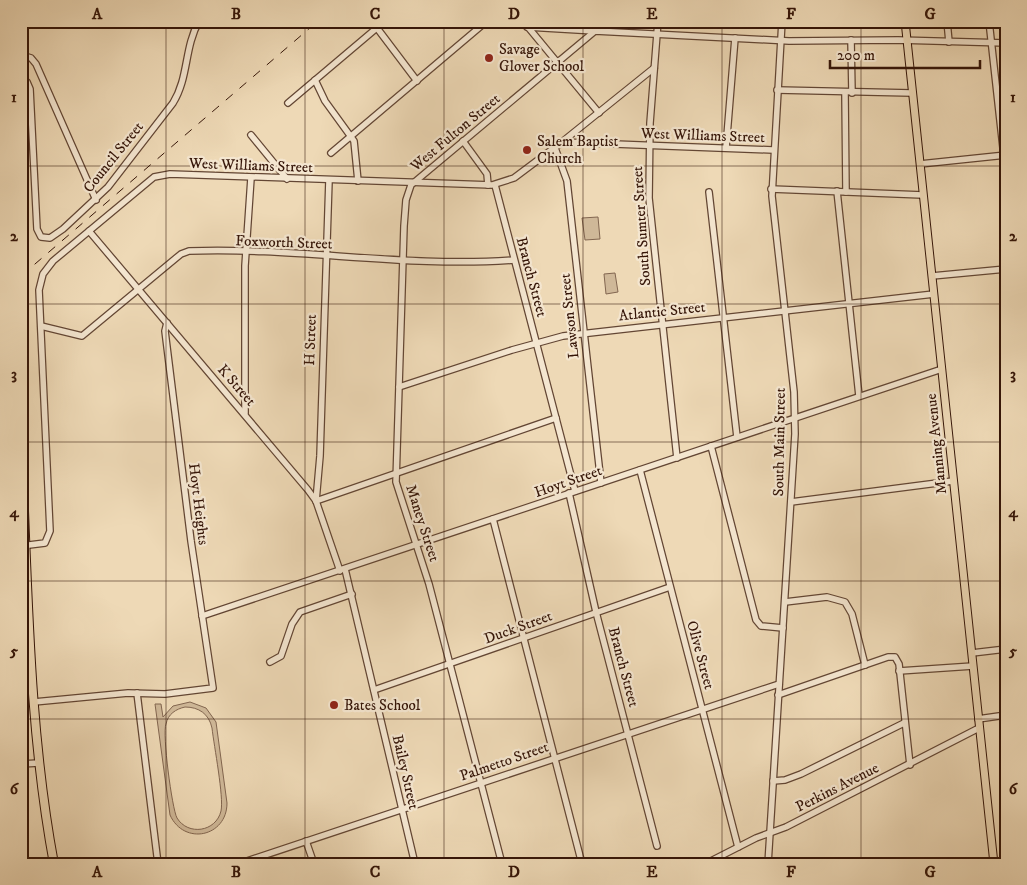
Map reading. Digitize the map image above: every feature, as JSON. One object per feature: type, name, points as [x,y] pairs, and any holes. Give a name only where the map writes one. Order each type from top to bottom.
[{"type":"highway","points":[[21,442],[24,546],[34,702],[44,812],[54,864]]},
{"type":"main road","name":"Manning Avenue","points":[[904,21],[994,864]]},
{"type":"street","points":[[288,103],[385,21]]},
{"type":"street","points":[[331,153],[487,21]]},
{"type":"street","name":"South Sumter Street","points":[[658,21],[650,146],[649,198],[677,458]]},
{"type":"street","name":"South Main Street","points":[[768,864],[795,417],[772,190],[782,21]]},
{"type":"street","points":[[947,21],[949,42]]},
{"type":"street","points":[[989,21],[1006,175]]},
{"type":"street","name":"Council Street","points":[[21,79],[30,88],[37,230],[44,238],[54,236],[96,200],[129,160],[179,92],[190,40],[198,22]]},
{"type":"street","points":[[525,24],[595,31],[657,32],[781,40],[907,40],[1006,43]]},
{"type":"street","points":[[525,24],[599,113]]},
{"type":"street","points":[[377,28],[417,81]]},
{"type":"street","name":"West Fulton Street","points":[[413,183],[595,31]]},
{"type":"street","points":[[726,148],[736,38]]},
{"type":"street","points":[[851,40],[852,93]]},
{"type":"street","points":[[21,55],[31,58],[36,64],[96,200]]},
{"type":"street","points":[[562,142],[654,68]]},
{"type":"street","points":[[315,80],[325,101],[351,136],[358,181]]},
{"type":"street","points":[[777,90],[912,93]]},
{"type":"street","points":[[845,93],[846,192]]},
{"type":"street","points":[[251,135],[287,179]]},
{"type":"street","name":"Branch Street","points":[[463,141],[487,174],[492,185],[514,260],[556,418],[596,612],[657,846]]},
{"type":"street","name":"West Williams Street","points":[[24,546],[45,543],[50,531],[39,290],[43,274],[57,258],[149,180],[159,175],[492,185],[514,178],[562,142],[773,150]]},
{"type":"street","name":"Lawson Street","points":[[555,148],[566,181],[601,483]]},
{"type":"street","points":[[920,164],[1005,155]]},
{"type":"street","points":[[245,413],[246,252],[251,178]]},
{"type":"street","name":"H Street","points":[[316,501],[320,456],[329,180]]},
{"type":"street","name":"Maney Street","points":[[413,183],[406,200],[396,473],[398,488],[418,545],[502,864]]},
{"type":"street","points":[[772,190],[924,195]]},
{"type":"street","points":[[709,192],[737,437]]},
{"type":"street","points":[[837,192],[859,396]]},
{"type":"street","name":"K Street","points":[[89,231],[300,478],[316,501],[343,570]]},
{"type":"street","name":"Foxworth Street","points":[[41,326],[82,336],[185,252],[246,252],[481,262],[514,260]]},
{"type":"street","points":[[932,276],[1006,269]]},
{"type":"street","name":"Atlantic Street","points":[[399,387],[536,342],[584,332],[934,294]]},
{"type":"street","name":"Hoyt Heights","points":[[137,693],[165,694],[213,688],[165,332],[167,323]]},
{"type":"street","name":"Hoyt Street","points":[[202,616],[795,417],[942,370]]},
{"type":"street","points":[[316,501],[556,418]]},
{"type":"street","points":[[711,446],[756,620],[761,626],[783,628]]},
{"type":"street","name":"Olive Street","points":[[640,470],[738,847]]},
{"type":"street","points":[[791,502],[953,481]]},
{"type":"street","points":[[493,519],[582,864]]},
{"type":"street","name":"Bailey Street","points":[[343,570],[352,594],[415,864]]},
{"type":"street","name":"Duck Street","points":[[374,690],[670,586]]},
{"type":"street","points":[[270,662],[281,656],[292,624],[300,612],[352,594]]},
{"type":"street","points":[[785,602],[827,597],[845,602],[852,614],[865,665]]},
{"type":"street","points":[[972,653],[1006,649]]},
{"type":"street","points":[[778,695],[888,657],[894,657],[898,661],[910,765]]},
{"type":"street","points":[[899,671],[973,666]]},
{"type":"street","name":"Palmetto Street","points":[[238,864],[702,708],[779,684]]},
{"type":"street","points":[[34,702],[137,693],[158,864]]},
{"type":"street","points":[[978,718],[1006,715]]},
{"type":"street","points":[[773,780],[785,780],[801,774],[904,723]]},
{"type":"street","name":"Perkins Avenue","points":[[705,864],[910,765],[979,728]]},
{"type":"street","points":[[21,764],[39,763]]},
{"type":"street","points":[[306,840],[314,864]]},
{"type":"shaded area","points":[[598,217],[600,239],[585,240],[582,218]]},
{"type":"shaded area","points":[[615,273],[618,292],[606,294],[604,274]]},
{"type":"shaded area","points":[[190,702],[206,708],[216,722],[227,803],[225,815],[220,824],[213,830],[204,833],[194,834],[185,831],[176,825],[170,815],[155,704],[161,704],[163,717],[173,706]],"holes":[[[185,707],[195,708],[203,712],[211,723],[218,771],[222,804],[221,811],[214,823],[201,829],[188,827],[177,818],[168,771],[165,730],[167,720],[176,711]]]},
{"type":"railway","points":[[21,276],[318,21]]},
{"type":"place","name":"Savage Glover School","points":[[489,58]]},
{"type":"place","name":"Salem Baptist Church","points":[[527,150]]},
{"type":"place","name":"Bates School","points":[[334,705]]}]
